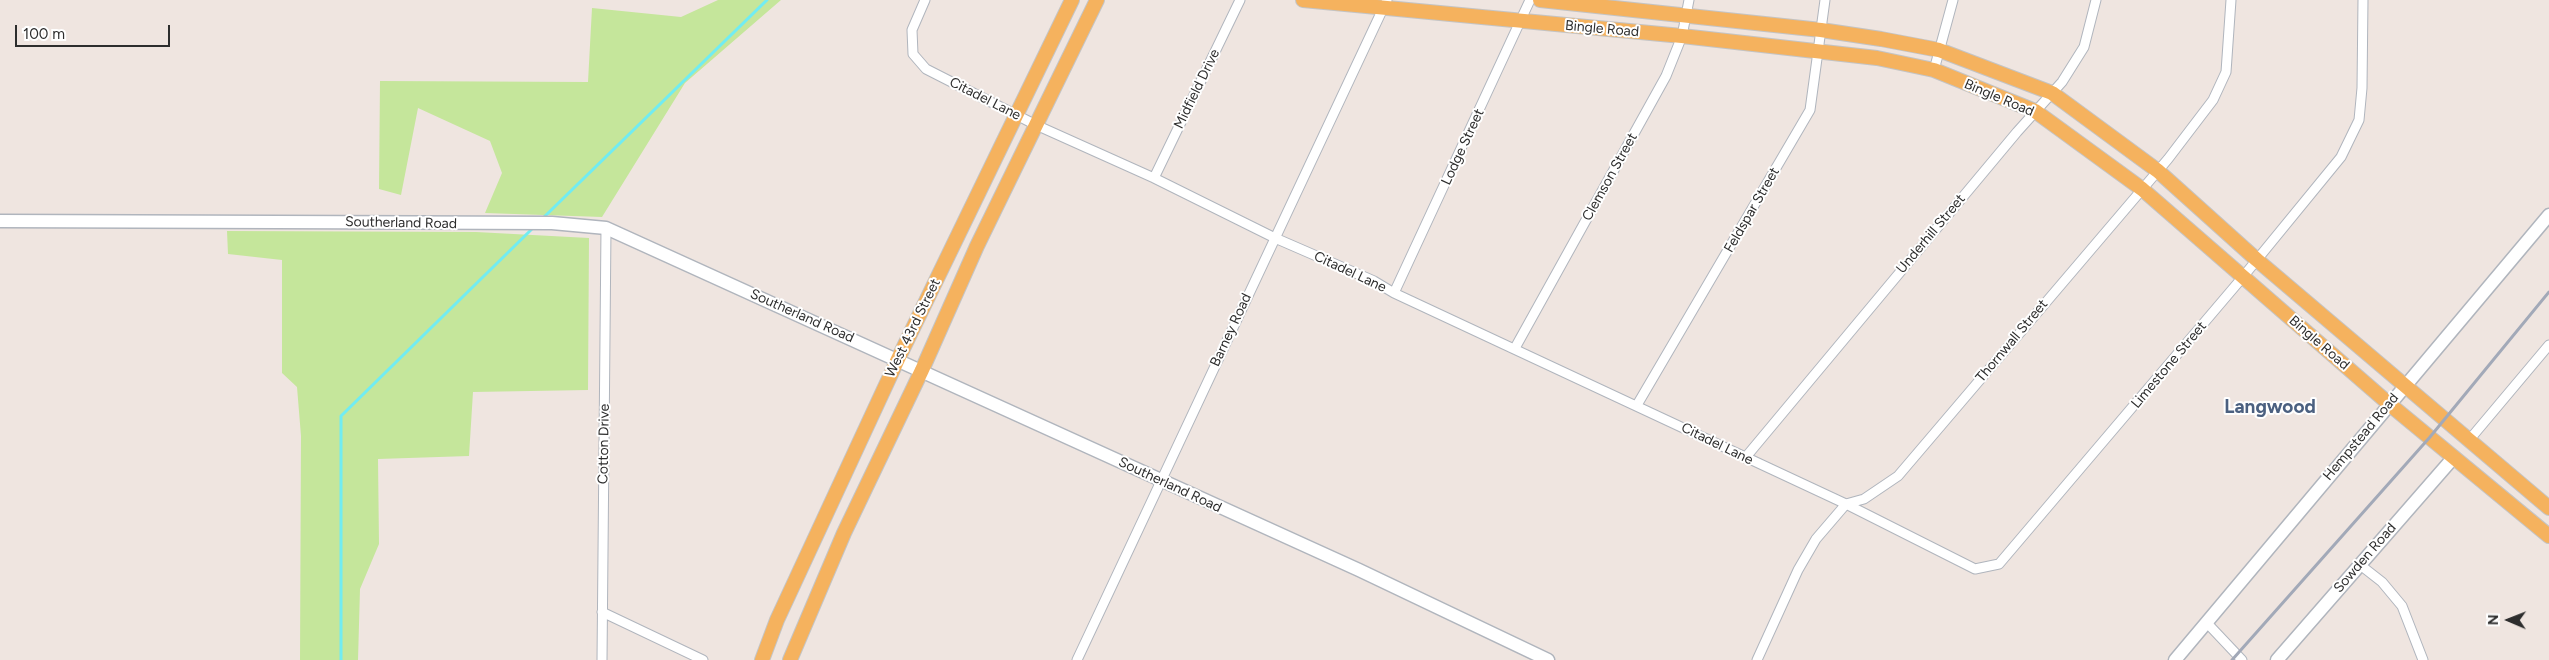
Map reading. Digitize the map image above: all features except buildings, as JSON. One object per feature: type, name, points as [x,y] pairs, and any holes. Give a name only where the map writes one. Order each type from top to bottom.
[{"type":"main road","name":"West 43rd Street","points":[[762,660],[821,525],[898,359],[1072,0]]},
{"type":"main road","name":"West 43rd Street","points":[[790,660],[844,533],[922,370],[977,246],[1097,0]]},
{"type":"main road","name":"Bingle Road","points":[[1304,0],[1385,4],[1521,22],[1682,36],[1877,58],[1934,70],[2035,111],[2142,189],[2242,278],[2388,403],[2549,536]]},
{"type":"main road","name":"Bingle Road","points":[[1540,0],[1686,14],[1822,30],[1939,50],[2052,93],[2158,171],[2258,260],[2546,505]]},
{"type":"main road","points":[[958,236],[977,246]]},
{"type":"main road","points":[[2529,519],[2546,505]]},
{"type":"main road","points":[[821,525],[844,533]]},
{"type":"street","name":"Citadel Lane","points":[[926,0],[912,30],[913,54],[926,69],[1036,125],[1154,178],[1275,238],[1374,281],[1394,293],[1846,504]]},
{"type":"street","name":"Midfield Drive","points":[[1154,178],[1240,0]]},
{"type":"street","name":"Lodge Street","points":[[1394,293],[1530,0]]},
{"type":"street","name":"Clemson Street","points":[[1515,348],[1666,76],[1682,36],[1689,0]]},
{"type":"street","name":"Feldspar Street","points":[[1636,405],[1810,110],[1826,0]]},
{"type":"street","points":[[1934,70],[1953,0]]},
{"type":"street","name":"Underhill Street","points":[[1745,458],[2052,93],[2084,47],[2096,0]]},
{"type":"street","name":"Thornwall Street","points":[[1757,660],[1798,570],[1816,539],[1846,504],[1864,499],[1898,476],[2158,171],[2213,100],[2226,72],[2231,0]]},
{"type":"street","name":"Limestone Street","points":[[1846,504],[1975,569],[1999,564],[2258,260],[2341,157],[2359,120],[2362,88],[2363,0]]},
{"type":"street","name":"Barney Road","points":[[1077,660],[1385,4]]},
{"type":"street","name":"Hempstead Road","points":[[2175,660],[2388,403],[2549,215]]},
{"type":"street","name":"Southerland Road","points":[[0,221],[552,223],[606,228],[1359,570],[1548,660]]},
{"type":"street","name":"Cotton Drive","points":[[602,660],[606,228]]},
{"type":"street","points":[[2470,439],[2549,345]]},
{"type":"street","name":"Sowden Road","points":[[2277,660],[2454,457]]},
{"type":"street","points":[[2359,564],[2382,582],[2402,606],[2423,660]]},
{"type":"street","points":[[602,612],[703,660]]},
{"type":"street","points":[[2207,623],[2242,660]]},
{"type":"green space","points":[[718,0],[781,0],[685,83],[602,217],[485,213],[502,173],[490,141],[418,108],[401,195],[379,189],[380,81],[588,82],[592,8],[681,17]]},
{"type":"green space","points":[[227,231],[476,232],[589,238],[588,390],[473,392],[469,456],[378,459],[379,544],[360,589],[358,660],[300,660],[301,436],[297,387],[282,373],[282,260],[228,254]]},
{"type":"waterway","points":[[542,219],[767,0]]},
{"type":"waterway","points":[[341,660],[341,416],[534,227]]},
{"type":"railway","points":[[2232,660],[2430,437],[2549,292]]},
{"type":"district","name":"Langwood","points":[[2270,407]]}]
